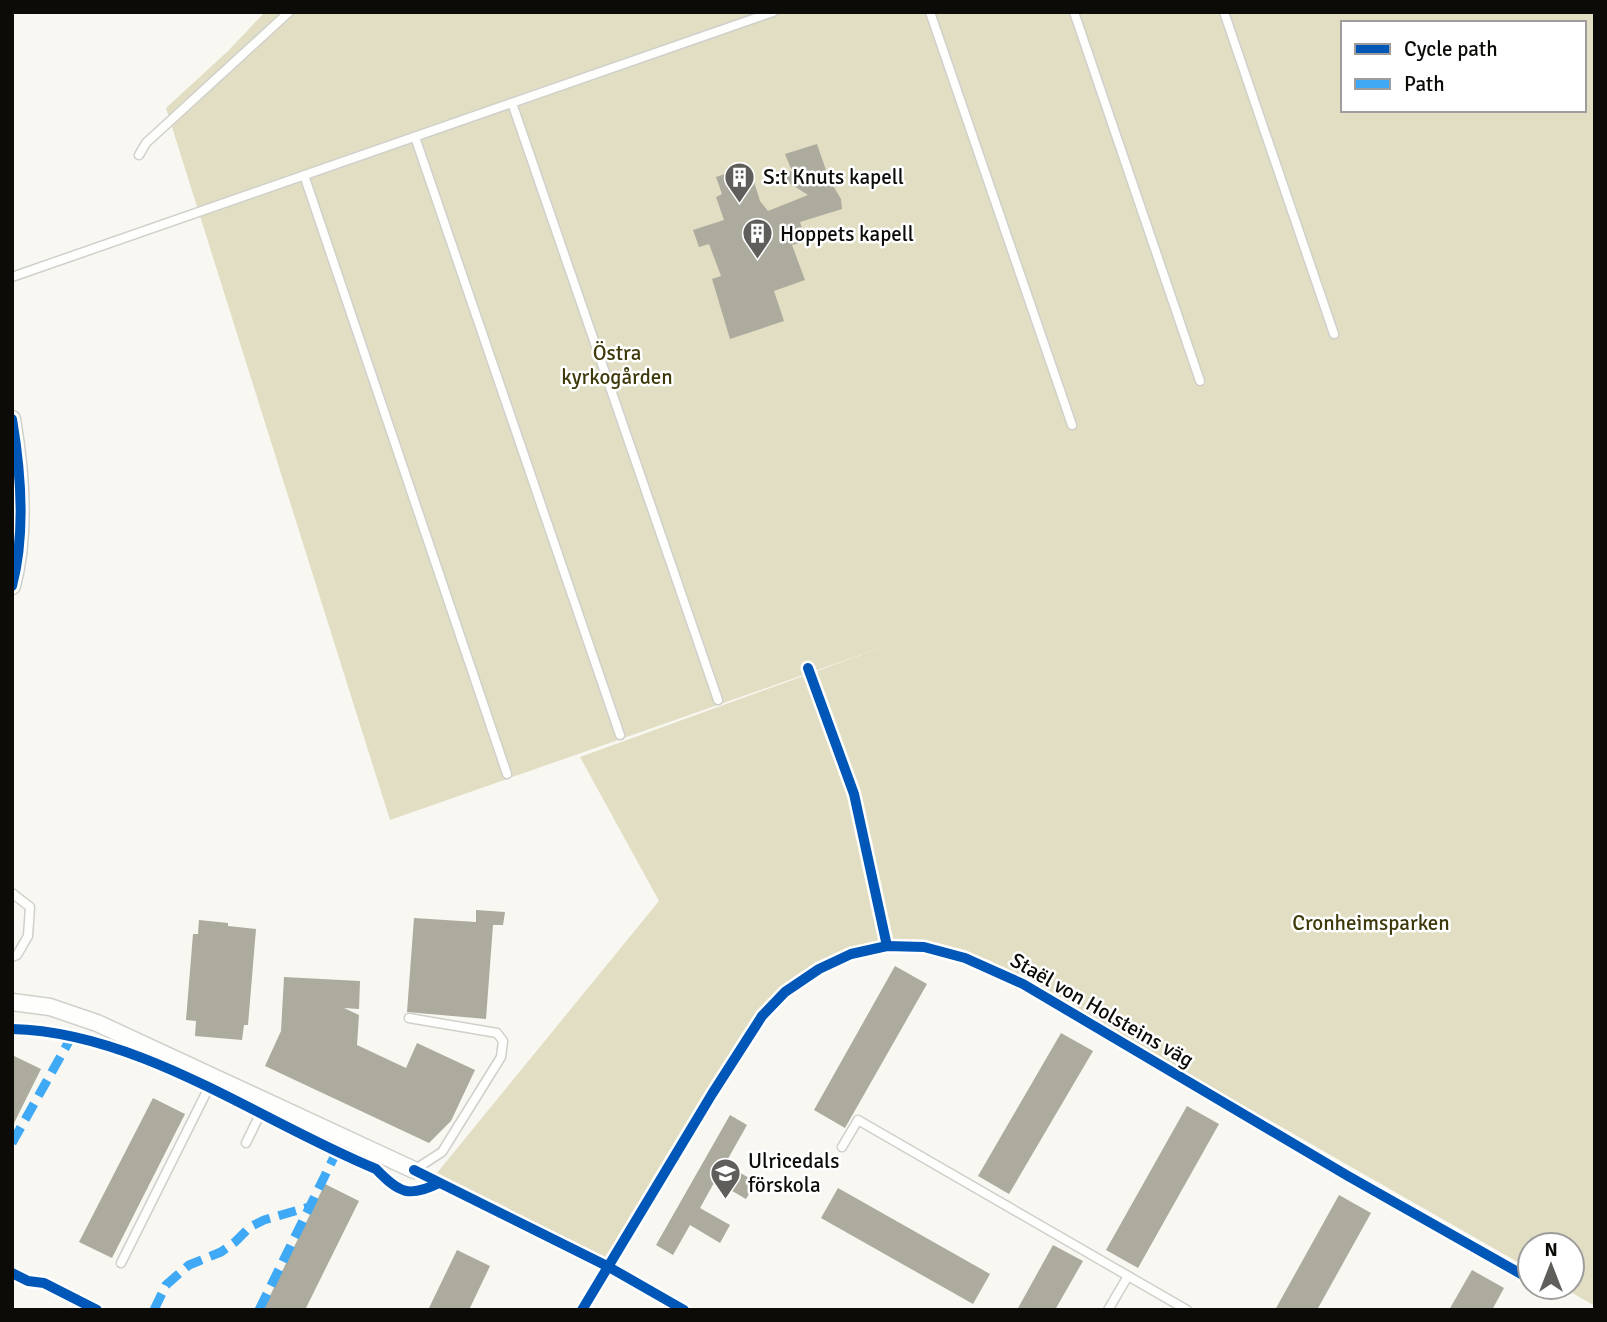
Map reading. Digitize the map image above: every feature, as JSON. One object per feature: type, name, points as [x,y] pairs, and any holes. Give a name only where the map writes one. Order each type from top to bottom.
[{"type":"street","points":[[12,419],[17,458],[19,529],[17,569],[12,586]]},
{"type":"street","points":[[12,1002],[50,1007],[97,1023],[414,1170]]},
{"type":"lane","points":[[139,156],[146,143],[289,12]]},
{"type":"lane","points":[[12,277],[773,12]]},
{"type":"lane","points":[[930,12],[1072,425]]},
{"type":"lane","points":[[1074,12],[1200,381]]},
{"type":"lane","points":[[1224,12],[1334,334]]},
{"type":"lane","points":[[512,103],[718,700]]},
{"type":"lane","points":[[415,137],[620,734]]},
{"type":"lane","points":[[304,176],[507,774]]},
{"type":"lane","points":[[12,893],[30,907],[28,936],[17,955],[12,957]]},
{"type":"lane","points":[[410,1017],[497,1033],[503,1041],[501,1058],[442,1152],[414,1170]]},
{"type":"lane","points":[[121,1263],[215,1077]]},
{"type":"lane","points":[[246,1143],[266,1102]]},
{"type":"lane","points":[[842,1147],[858,1120],[1187,1310]]},
{"type":"lane","points":[[1108,1310],[1128,1276]]},
{"type":"green space","name":"Östra kyrkogården","points":[[265,12],[1595,12],[1595,1306],[1586,1301],[1586,1231],[1516,1231],[1516,1261],[989,960],[931,944],[884,941],[840,955],[799,975],[759,1008],[606,1262],[437,1173],[659,901],[580,757],[889,645],[390,820],[166,108],[228,51]]},
{"type":"building","points":[[817,144],[829,179],[841,199],[842,209],[800,222],[806,241],[792,245],[805,280],[774,291],[784,321],[730,339],[712,279],[721,276],[709,244],[699,247],[693,230],[724,220],[716,197],[722,194],[716,177],[749,166],[760,201],[768,211],[808,195],[789,183],[785,173],[792,171],[785,154]]},
{"type":"building","points":[[476,910],[505,912],[503,925],[493,925],[486,1019],[407,1012],[414,918],[476,922]]},
{"type":"building","points":[[199,920],[256,929],[248,1025],[244,1025],[242,1040],[195,1036],[196,1021],[186,1020],[193,934],[198,934]]},
{"type":"building","points":[[895,966],[927,984],[845,1128],[814,1110]]},
{"type":"building","points":[[284,977],[360,981],[359,1009],[344,1008],[359,1015],[357,1045],[406,1068],[417,1043],[475,1070],[451,1121],[429,1143],[265,1066],[281,1031]]},
{"type":"building","points":[[1061,1033],[1093,1051],[1009,1194],[978,1176]]},
{"type":"building","points":[[12,1055],[41,1069],[12,1127]]},
{"type":"building","points":[[153,1098],[185,1114],[112,1258],[79,1242]]},
{"type":"building","points":[[1187,1106],[1219,1124],[1138,1268],[1106,1250]]},
{"type":"building","points":[[730,1115],[747,1125],[725,1164],[756,1182],[746,1199],[715,1181],[700,1208],[730,1225],[720,1243],[690,1225],[673,1255],[656,1245]]},
{"type":"building","points":[[325,1184],[359,1201],[305,1310],[263,1310]]},
{"type":"building","points":[[838,1188],[990,1274],[973,1304],[821,1218]]},
{"type":"building","points":[[1339,1195],[1371,1213],[1317,1310],[1275,1310]]},
{"type":"building","points":[[1053,1245],[1083,1261],[1055,1310],[1017,1310]]},
{"type":"building","points":[[457,1250],[490,1266],[469,1310],[428,1310]]},
{"type":"building","points":[[1472,1270],[1504,1288],[1492,1310],[1449,1310]]},
{"type":"marked path","points":[[12,1143],[72,1036]]},
{"type":"marked path","points":[[259,1310],[337,1151]]},
{"type":"marked path","points":[[154,1310],[166,1285],[189,1265],[221,1252],[250,1227],[264,1220],[309,1207]]},
{"type":"cycle path","points":[[12,419],[21,502],[19,545],[12,586]]},
{"type":"cycle path","points":[[808,668],[854,794],[887,946]]},
{"type":"cycle path","name":"Staël von Holsteins väg","points":[[582,1310],[762,1016],[785,992],[819,969],[851,954],[887,946],[924,947],[965,958],[1023,984],[1348,1176],[1516,1271]]},
{"type":"cycle path","points":[[12,1029],[60,1034],[153,1062],[376,1169],[405,1191],[420,1191],[439,1183]]},
{"type":"cycle path","points":[[414,1170],[607,1266],[684,1310]]},
{"type":"cycle path","points":[[12,1273],[28,1281],[44,1283],[97,1310]]},
{"type":"place","name":"S:t Knuts kapell","points":[[740,204]]},
{"type":"place","name":"Hoppets kapell","points":[[757,261]]},
{"type":"place","name":"Ulricedals förskola","points":[[725,1200]]},
{"type":"park label","name":"Cronheimsparken","points":[[1371,923]]}]
